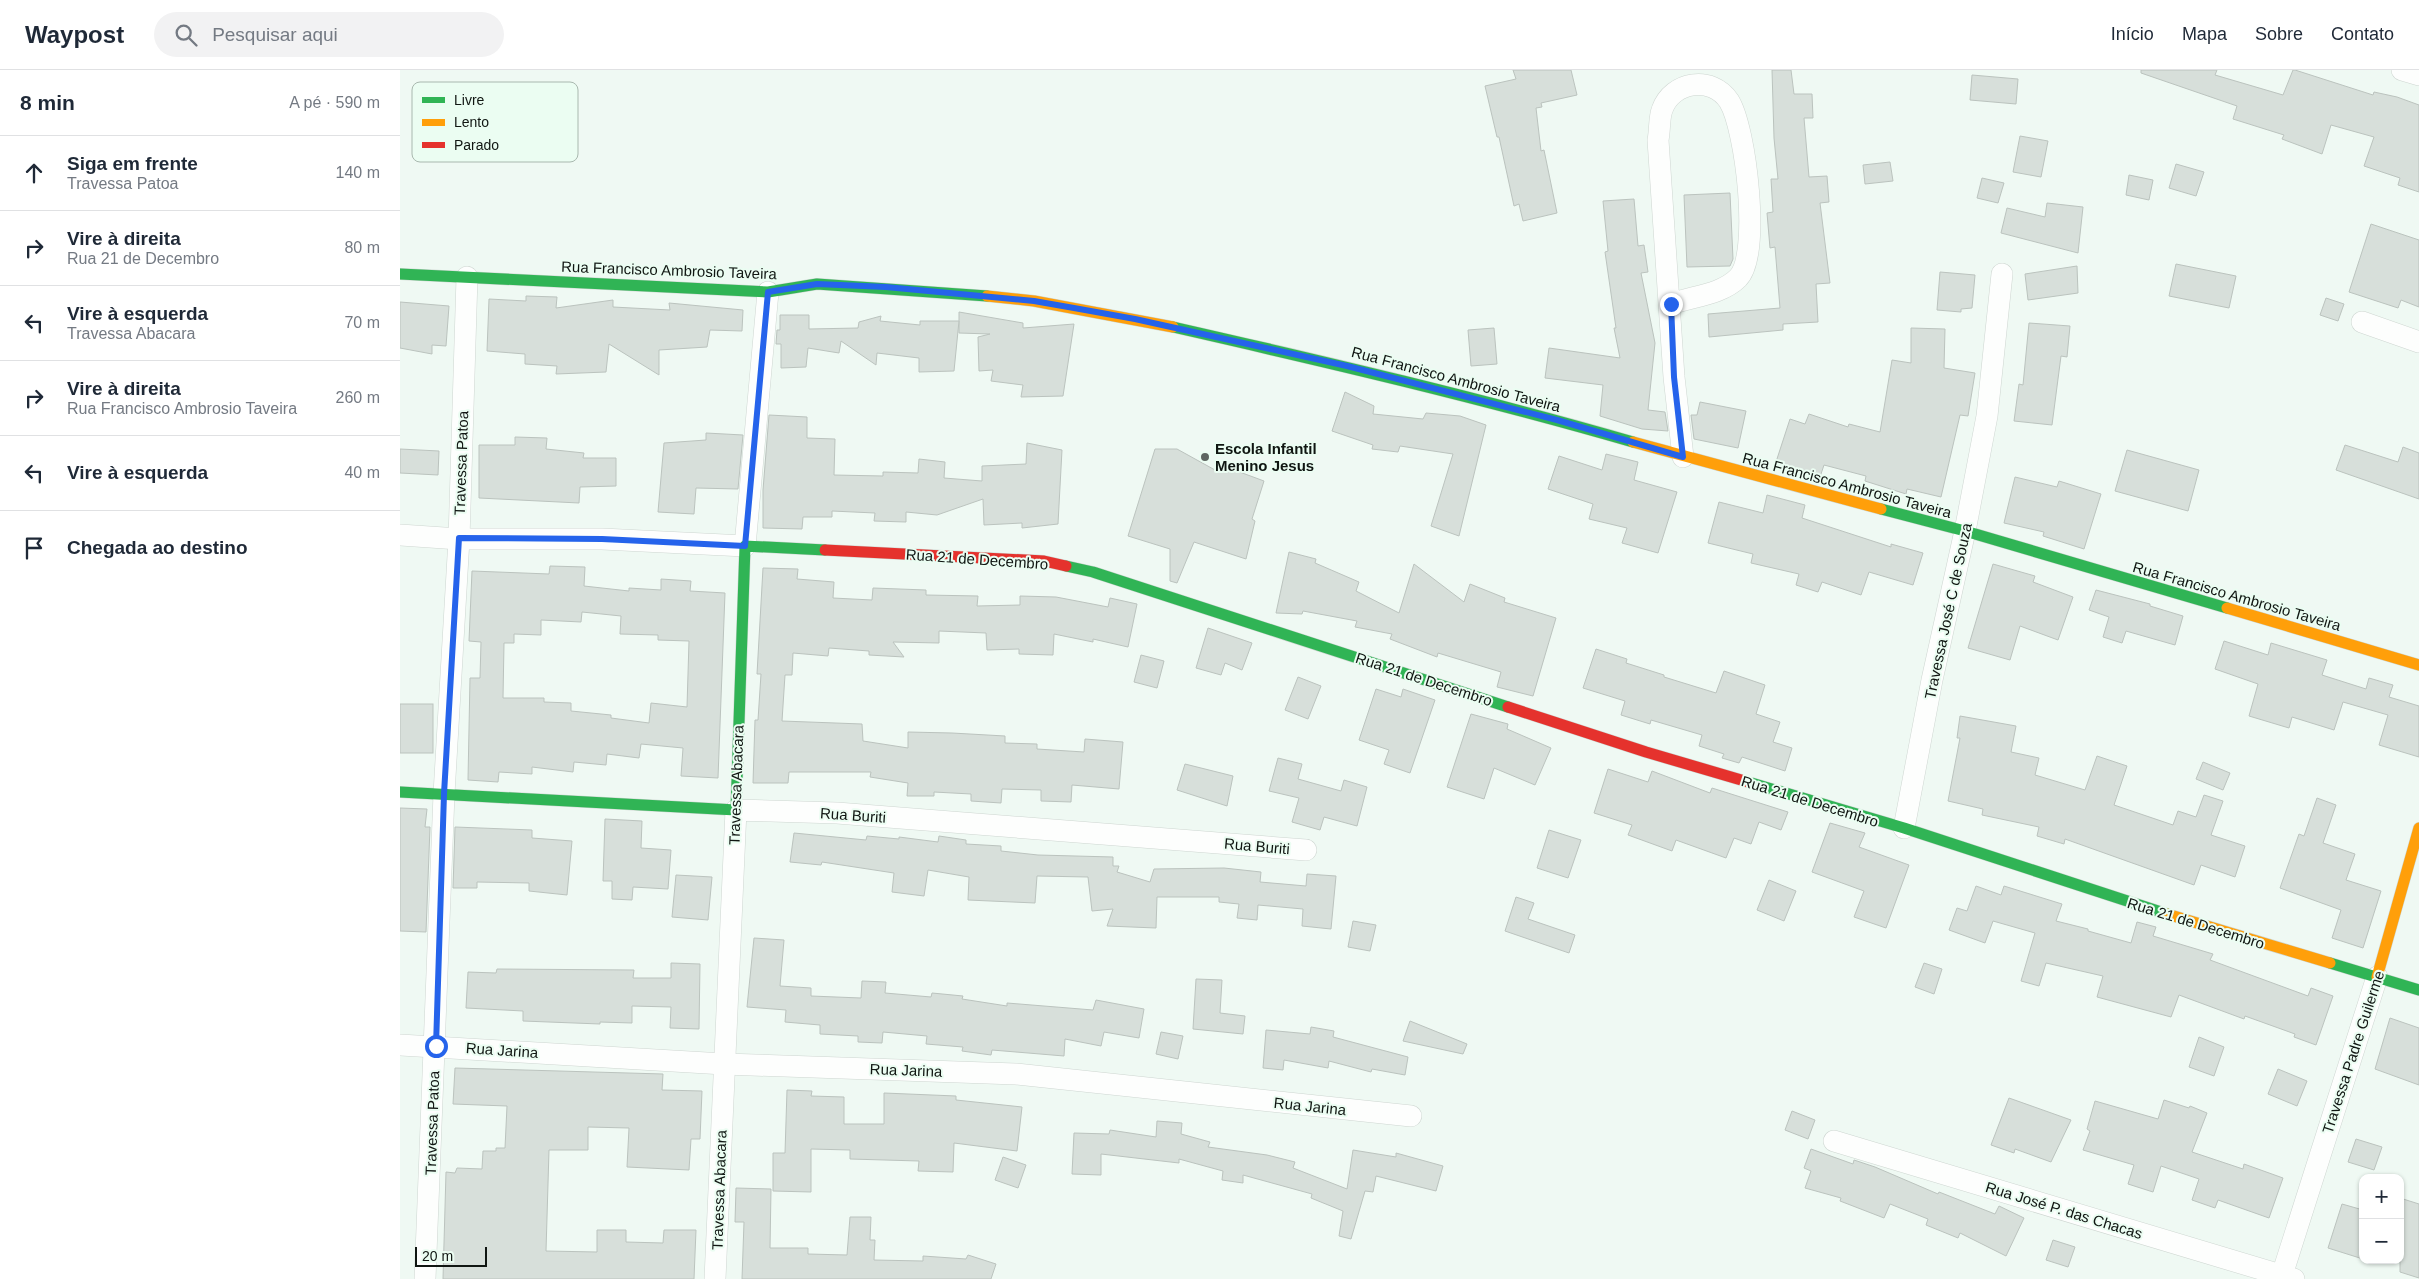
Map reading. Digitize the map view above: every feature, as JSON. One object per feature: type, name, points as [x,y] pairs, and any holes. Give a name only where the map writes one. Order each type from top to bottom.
[{"type":"street","points":[[2402,70],[2419,75]]},
{"type":"street","points":[[1671,304],[1717,290],[1738,278],[1744,268],[1750,242],[1744,144],[1736,114],[1728,99],[1718,91],[1696,84],[1680,87],[1670,97],[1662,110],[1658,140],[1671,304],[1674,377],[1683,457]]},
{"type":"street","name":"Rua Francisco Ambrosio Taveira","points":[[400,274],[768,292],[817,284],[886,287],[1026,300],[1135,319],[1347,366],[1557,420],[1683,457],[1965,531],[2419,665]]},
{"type":"street","name":"Travessa José C de Souza","points":[[1904,828],[1932,680],[1965,531],[1987,416],[2002,274]]},
{"type":"street","name":"Travessa Patoa","points":[[425,1279],[436,1046],[444,794],[459,538],[467,277]]},
{"type":"street","name":"Travessa Abacara","points":[[715,1279],[736,810],[745,546],[768,292]]},
{"type":"street","points":[[2362,322],[2419,342]]},
{"type":"street","name":"Rua 21 de Decembro","points":[[400,535],[459,538],[602,539],[1044,561],[1093,572],[1646,752],[1904,828],[2116,899],[2419,990]]},
{"type":"street","name":"Rua Buriti","points":[[400,792],[736,810],[838,813],[1306,850]]},
{"type":"street","name":"Travessa Padre Guilerme","points":[[2288,1277],[2419,828]]},
{"type":"street","name":"Rua Jarina","points":[[400,1045],[724,1064],[1016,1074],[1411,1116]]},
{"type":"street","name":"Rua José P. das Chacas","points":[[1834,1141],[2288,1277]]},
{"type":"building","points":[[1513,70],[1571,70],[1577,95],[1541,103],[1542,107],[1536,108],[1541,151],[1544,150],[1557,213],[1523,221],[1519,204],[1514,206],[1499,137],[1497,137],[1485,86],[1516,79]]},
{"type":"building","points":[[1772,70],[1791,70],[1794,94],[1812,94],[1813,118],[1804,118],[1809,177],[1827,176],[1829,202],[1820,203],[1830,283],[1816,284],[1818,322],[1783,324],[1783,330],[1709,337],[1708,314],[1780,308],[1775,247],[1770,248],[1767,213],[1773,212],[1771,179],[1778,179],[1774,138]]},
{"type":"building","points":[[2141,70],[2217,70],[2215,75],[2283,95],[2293,70],[2295,70],[2373,95],[2374,92],[2397,97],[2419,105],[2419,192],[2398,185],[2400,178],[2364,166],[2374,137],[2331,125],[2322,154],[2282,139],[2284,135],[2233,119],[2237,106],[2141,73]]},
{"type":"building","points":[[1972,75],[2018,79],[2016,104],[1970,100]]},
{"type":"building","points":[[2020,136],[2048,141],[2041,177],[2013,172]]},
{"type":"building","points":[[1890,162],[1893,181],[1865,184],[1863,165]]},
{"type":"building","points":[[2176,164],[2204,172],[2196,196],[2169,188]]},
{"type":"building","points":[[2129,175],[2153,180],[2149,200],[2126,195]]},
{"type":"building","points":[[1982,178],[2004,183],[1998,203],[1977,198]]},
{"type":"building","points":[[1730,193],[1733,259],[1730,266],[1687,267],[1684,195]]},
{"type":"building","points":[[1634,199],[1638,246],[1644,245],[1648,272],[1641,273],[1655,343],[1648,410],[1665,412],[1668,431],[1642,429],[1600,416],[1603,385],[1545,378],[1549,348],[1620,358],[1614,328],[1616,328],[1605,252],[1608,251],[1603,201]]},
{"type":"building","points":[[2047,203],[2083,207],[2078,253],[2001,233],[2007,208],[2045,217]]},
{"type":"building","points":[[2371,224],[2419,240],[2419,307],[2401,300],[2398,308],[2349,292]]},
{"type":"building","points":[[2176,264],[2236,276],[2229,308],[2169,296]]},
{"type":"building","points":[[2077,266],[2078,293],[2028,300],[2025,274]]},
{"type":"building","points":[[1940,272],[1975,275],[1972,308],[1961,309],[1961,312],[1937,310]]},
{"type":"building","points":[[526,296],[557,297],[556,308],[613,300],[613,307],[670,310],[669,303],[743,310],[742,331],[710,330],[707,347],[659,350],[659,375],[609,344],[606,372],[556,374],[557,366],[525,364],[525,354],[487,351],[489,299],[526,301]]},
{"type":"building","points":[[2326,298],[2344,304],[2338,321],[2320,315]]},
{"type":"building","points":[[400,302],[449,306],[446,346],[432,345],[432,354],[400,348]]},
{"type":"building","points":[[959,312],[1023,323],[1023,328],[1074,324],[1063,396],[1021,397],[1023,385],[991,381],[993,370],[979,371],[978,337],[990,334],[959,333]]},
{"type":"building","points":[[780,315],[809,315],[809,329],[858,328],[859,322],[881,316],[880,321],[920,325],[920,321],[959,321],[954,371],[919,372],[919,358],[877,353],[876,365],[841,341],[839,353],[808,348],[806,367],[781,368],[781,344],[776,344],[777,330],[780,330]]},
{"type":"building","points":[[2029,323],[2070,326],[2067,357],[2061,356],[2052,425],[2014,421],[2019,384],[2023,385]]},
{"type":"building","points":[[1494,328],[1497,364],[1471,366],[1468,330]]},
{"type":"building","points":[[1911,328],[1945,329],[1944,368],[1975,373],[1968,416],[1960,415],[1941,497],[1907,489],[1906,494],[1865,481],[1866,476],[1824,465],[1820,477],[1775,465],[1790,419],[1805,424],[1809,414],[1848,427],[1849,424],[1880,432],[1892,360],[1911,363]]},
{"type":"building","points":[[1345,392],[1374,406],[1373,414],[1423,419],[1426,413],[1460,416],[1486,425],[1459,536],[1431,526],[1453,454],[1400,446],[1398,452],[1372,449],[1373,445],[1332,431]]},
{"type":"building","points":[[1700,402],[1746,411],[1738,448],[1694,439],[1691,415],[1697,415]]},
{"type":"building","points":[[769,415],[807,417],[807,438],[835,439],[834,475],[883,476],[883,472],[918,473],[919,459],[945,462],[944,478],[982,481],[982,466],[1026,464],[1027,443],[1062,450],[1058,524],[1022,528],[1022,523],[984,525],[983,499],[937,515],[906,512],[906,522],[874,521],[875,513],[832,511],[832,517],[803,517],[802,529],[763,528],[763,490]]},
{"type":"building","points":[[706,433],[743,435],[738,489],[696,488],[694,514],[658,512],[664,443],[706,440]]},
{"type":"building","points":[[515,437],[547,438],[546,449],[584,453],[583,458],[616,458],[616,486],[580,487],[579,503],[479,498],[479,445],[515,445]]},
{"type":"building","points":[[2345,445],[2398,462],[2403,447],[2419,453],[2419,499],[2336,470]]},
{"type":"building","points":[[400,449],[439,451],[438,475],[400,473]]},
{"type":"building","points":[[1155,449],[1177,449],[1215,470],[1218,464],[1264,481],[1252,519],[1255,521],[1246,559],[1194,542],[1177,583],[1170,581],[1170,549],[1128,536]]},
{"type":"building","points":[[2127,450],[2199,470],[2188,511],[2115,491]]},
{"type":"building","points":[[1606,454],[1638,462],[1634,480],[1677,492],[1658,553],[1622,543],[1627,528],[1589,519],[1593,504],[1548,489],[1559,456],[1602,470]]},
{"type":"building","points":[[2015,477],[2057,487],[2059,481],[2101,494],[2084,549],[2043,536],[2044,532],[2004,523]]},
{"type":"building","points":[[1767,495],[1805,505],[1802,518],[1891,547],[1891,544],[1923,553],[1913,585],[1869,572],[1861,595],[1822,582],[1818,592],[1796,585],[1799,574],[1751,563],[1753,554],[1708,543],[1719,502],[1763,513]]},
{"type":"building","points":[[1289,552],[1316,559],[1315,563],[1359,582],[1356,591],[1399,613],[1414,564],[1464,602],[1470,584],[1505,598],[1504,602],[1556,618],[1533,696],[1497,687],[1501,672],[1438,653],[1437,657],[1390,639],[1392,634],[1355,627],[1357,621],[1303,611],[1302,614],[1276,613]]},
{"type":"building","points":[[1993,564],[2035,576],[2033,582],[2073,597],[2058,640],[2020,626],[2010,660],[1968,648]]},
{"type":"building","points":[[550,566],[585,567],[584,586],[629,591],[629,588],[661,590],[661,579],[691,581],[690,591],[725,593],[718,778],[681,776],[683,748],[641,744],[639,758],[607,754],[606,765],[574,762],[573,772],[532,767],[532,774],[499,772],[498,782],[468,780],[470,678],[480,678],[481,642],[469,641],[472,571],[549,574]],"holes":[[[582,612],[621,616],[620,634],[658,635],[658,640],[689,641],[687,707],[651,703],[649,723],[611,718],[611,715],[571,711],[571,703],[544,702],[544,698],[503,698],[504,643],[514,643],[514,634],[541,635],[541,620],[581,622]]]},
{"type":"building","points":[[763,568],[798,569],[797,579],[834,582],[833,598],[872,600],[873,588],[926,590],[926,595],[978,596],[977,606],[1020,605],[1020,596],[1056,597],[1108,607],[1110,598],[1137,604],[1128,647],[1093,639],[1093,642],[1054,634],[1053,655],[1019,654],[1019,649],[987,650],[986,633],[939,631],[939,643],[893,642],[904,657],[869,655],[869,651],[829,648],[828,656],[793,653],[792,675],[785,675],[782,721],[862,724],[863,741],[908,748],[908,732],[952,733],[1005,736],[1005,743],[1037,744],[1037,749],[1084,752],[1085,739],[1123,742],[1119,789],[1072,785],[1071,802],[1041,801],[1041,790],[1002,789],[1001,803],[971,801],[971,794],[934,792],[934,796],[907,796],[908,783],[870,777],[871,772],[789,772],[788,783],[753,783],[755,720],[758,720],[761,674],[757,674]]},
{"type":"building","points":[[2096,590],[2150,604],[2150,606],[2183,616],[2175,645],[2126,631],[2122,643],[2103,637],[2109,617],[2089,610]]},
{"type":"building","points":[[1208,628],[1252,643],[1242,670],[1225,663],[1221,675],[1196,668]]},
{"type":"building","points":[[2224,641],[2268,655],[2271,643],[2327,660],[2322,675],[2366,689],[2369,678],[2393,685],[2389,697],[2419,706],[2419,757],[2379,745],[2388,715],[2343,702],[2334,730],[2292,717],[2289,728],[2249,716],[2258,684],[2215,669]]},
{"type":"building","points":[[1596,649],[1627,659],[1626,663],[1664,675],[1664,677],[1716,693],[1724,671],[1765,685],[1756,714],[1780,722],[1773,742],[1792,748],[1785,771],[1742,757],[1739,763],[1722,758],[1724,754],[1699,746],[1702,735],[1651,720],[1650,724],[1621,715],[1625,701],[1583,688]]},
{"type":"building","points":[[1141,655],[1164,661],[1157,688],[1134,682]]},
{"type":"building","points":[[1298,677],[1321,686],[1308,719],[1285,710]]},
{"type":"building","points":[[1376,689],[1401,697],[1403,689],[1435,700],[1410,773],[1384,764],[1389,750],[1359,740]]},
{"type":"building","points":[[400,704],[433,704],[433,753],[400,753]]},
{"type":"building","points":[[1471,714],[1508,724],[1507,729],[1551,748],[1535,785],[1494,768],[1484,799],[1447,787]]},
{"type":"building","points":[[1960,716],[2016,726],[2011,752],[2039,758],[2035,775],[2085,790],[2097,756],[2127,766],[2114,805],[2173,825],[2178,811],[2196,817],[2204,795],[2223,801],[2211,835],[2245,846],[2235,877],[2201,865],[2194,885],[2065,839],[2064,844],[2037,836],[2039,827],[1982,815],[1983,809],[1948,801],[1960,738],[1957,738]]},
{"type":"building","points":[[1278,758],[1302,764],[1298,779],[1341,791],[1344,780],[1367,787],[1357,826],[1324,817],[1320,830],[1292,822],[1299,798],[1269,791]]},
{"type":"building","points":[[2203,762],[2230,773],[2223,790],[2196,779]]},
{"type":"building","points":[[1185,764],[1233,776],[1227,806],[1177,790]]},
{"type":"building","points":[[1608,769],[1648,782],[1652,771],[1710,793],[1712,788],[1788,812],[1781,830],[1759,822],[1751,844],[1734,838],[1726,858],[1676,840],[1672,851],[1628,835],[1632,825],[1594,813]]},
{"type":"building","points":[[2317,798],[2336,805],[2323,843],[2355,854],[2346,880],[2381,891],[2363,948],[2332,938],[2341,910],[2280,888],[2299,834],[2304,836]]},
{"type":"building","points":[[400,808],[427,809],[425,827],[430,827],[426,932],[400,931]]},
{"type":"building","points":[[605,819],[642,821],[641,848],[671,850],[668,889],[633,887],[632,900],[612,899],[612,881],[603,881]]},
{"type":"building","points":[[1830,823],[1865,833],[1859,847],[1909,865],[1886,928],[1854,917],[1864,891],[1812,872]]},
{"type":"building","points":[[455,827],[532,830],[532,838],[572,841],[567,895],[529,891],[529,883],[477,882],[477,888],[453,888]]},
{"type":"building","points":[[1549,830],[1581,840],[1568,878],[1537,868]]},
{"type":"building","points":[[794,833],[866,840],[867,836],[899,839],[899,837],[938,842],[939,836],[966,840],[966,844],[1001,846],[1001,851],[1038,855],[1113,857],[1113,866],[1119,866],[1117,872],[1150,882],[1154,869],[1224,868],[1261,872],[1260,882],[1306,886],[1307,874],[1336,876],[1331,929],[1302,926],[1303,909],[1258,905],[1257,920],[1237,918],[1239,904],[1219,902],[1219,897],[1157,897],[1156,928],[1107,926],[1113,909],[1092,911],[1088,877],[1037,876],[1035,903],[968,900],[969,877],[928,870],[924,896],[892,892],[894,873],[822,862],[821,865],[790,862]]},
{"type":"building","points":[[676,875],[712,877],[708,920],[672,917]]},
{"type":"building","points":[[1769,880],[1796,891],[1784,921],[1757,910]]},
{"type":"building","points":[[1976,886],[2001,895],[2004,886],[2062,904],[2056,921],[2131,943],[2137,922],[2156,927],[2153,936],[2213,954],[2210,960],[2308,996],[2311,988],[2333,996],[2316,1045],[2294,1037],[2295,1034],[2245,1016],[2244,1019],[2179,995],[2171,1017],[2097,997],[2103,976],[2046,963],[2039,986],[2021,981],[2035,933],[1993,921],[1985,943],[1949,930],[1957,908],[1967,911]]},
{"type":"building","points":[[1516,897],[1534,903],[1528,919],[1575,935],[1569,953],[1505,931]]},
{"type":"building","points":[[1353,921],[1376,925],[1370,951],[1348,947]]},
{"type":"building","points":[[754,938],[784,940],[780,986],[811,988],[811,996],[861,998],[862,981],[886,982],[885,993],[931,997],[932,993],[963,996],[962,999],[1007,1006],[1007,1003],[1093,1010],[1096,1000],[1144,1009],[1139,1038],[1104,1032],[1101,1046],[1065,1039],[1064,1056],[992,1050],[991,1055],[962,1051],[963,1047],[926,1044],[927,1036],[883,1032],[882,1043],[858,1042],[858,1036],[820,1034],[820,1025],[785,1022],[786,1010],[747,1007]]},
{"type":"building","points":[[671,963],[700,964],[699,1029],[670,1028],[671,1007],[632,1006],[632,1023],[600,1022],[600,1024],[523,1021],[523,1011],[466,1008],[468,972],[496,973],[497,969],[634,970],[633,978],[671,978]]},
{"type":"building","points":[[1924,963],[1942,969],[1934,994],[1915,987]]},
{"type":"building","points":[[1196,979],[1222,980],[1220,1013],[1245,1016],[1243,1034],[1193,1029]]},
{"type":"building","points":[[2390,1018],[2419,1028],[2419,1085],[2375,1069]]},
{"type":"building","points":[[1410,1021],[1467,1044],[1463,1054],[1403,1041]]},
{"type":"building","points":[[1311,1027],[1334,1031],[1333,1037],[1408,1057],[1405,1075],[1372,1069],[1371,1072],[1329,1061],[1328,1068],[1284,1060],[1283,1070],[1263,1068],[1266,1030],[1310,1034]]},
{"type":"building","points":[[1161,1032],[1183,1036],[1178,1059],[1156,1054]]},
{"type":"building","points":[[2199,1037],[2224,1047],[2214,1076],[2189,1067]]},
{"type":"building","points":[[455,1068],[663,1074],[662,1090],[702,1091],[700,1139],[691,1139],[689,1170],[627,1167],[629,1128],[588,1127],[588,1150],[549,1150],[546,1251],[597,1252],[597,1230],[626,1230],[626,1242],[663,1243],[664,1230],[696,1230],[694,1279],[443,1279],[446,1172],[455,1173],[457,1168],[482,1169],[483,1151],[496,1151],[496,1148],[505,1148],[507,1106],[453,1104]]},
{"type":"building","points":[[2278,1069],[2307,1081],[2297,1106],[2268,1094]]},
{"type":"building","points":[[787,1090],[812,1091],[811,1096],[844,1097],[844,1124],[884,1124],[884,1093],[956,1096],[956,1100],[1022,1107],[1017,1151],[954,1143],[953,1172],[918,1171],[919,1161],[850,1159],[850,1150],[811,1149],[811,1192],[773,1191],[773,1153],[785,1153]]},
{"type":"building","points":[[2009,1098],[2071,1120],[2051,1162],[2015,1149],[2014,1153],[1991,1145]]},
{"type":"building","points":[[2164,1100],[2189,1108],[2190,1106],[2207,1113],[2192,1152],[2243,1169],[2244,1164],[2283,1178],[2269,1218],[2218,1200],[2215,1208],[2192,1200],[2199,1179],[2161,1166],[2153,1192],[2128,1184],[2134,1165],[2083,1150],[2090,1131],[2087,1129],[2095,1101],[2158,1119]]},
{"type":"building","points":[[1792,1111],[1815,1120],[1808,1139],[1785,1130]]},
{"type":"building","points":[[1157,1121],[1182,1123],[1181,1134],[1210,1142],[1208,1147],[1267,1155],[1295,1162],[1293,1168],[1347,1189],[1353,1150],[1396,1157],[1396,1153],[1443,1166],[1436,1191],[1376,1176],[1373,1192],[1365,1191],[1351,1239],[1339,1236],[1343,1211],[1311,1198],[1312,1194],[1243,1175],[1243,1183],[1222,1180],[1223,1171],[1179,1159],[1179,1163],[1101,1154],[1101,1175],[1072,1174],[1074,1133],[1109,1134],[1110,1130],[1156,1137]]},
{"type":"building","points":[[2356,1139],[2382,1147],[2374,1170],[2348,1162]]},
{"type":"building","points":[[1811,1149],[1853,1164],[1854,1160],[1875,1167],[1938,1194],[1939,1192],[1995,1214],[1999,1206],[2024,1218],[2006,1256],[1960,1233],[1958,1238],[1926,1225],[1928,1219],[1890,1204],[1884,1218],[1840,1201],[1841,1198],[1805,1188],[1811,1171],[1804,1168]]},
{"type":"building","points":[[1003,1157],[1026,1165],[1018,1188],[995,1180]]},
{"type":"building","points":[[736,1188],[771,1189],[770,1248],[808,1248],[808,1254],[847,1255],[850,1217],[871,1217],[870,1240],[875,1240],[874,1260],[923,1261],[923,1256],[966,1259],[968,1255],[996,1264],[991,1279],[742,1279],[744,1222],[735,1222]]},
{"type":"building","points":[[2404,1199],[2419,1204],[2419,1278],[2400,1272],[2400,1264],[2404,1264]]},
{"type":"building","points":[[2342,1204],[2359,1209],[2359,1258],[2328,1248]]},
{"type":"building","points":[[2053,1240],[2075,1247],[2068,1267],[2046,1260]]},
{"type":"traffic: fast","points":[[400,274],[768,292],[817,284],[987,296]]},
{"type":"traffic: fast","points":[[1173,327],[1404,381],[1519,410],[1633,442]]},
{"type":"traffic: fast","points":[[1881,509],[1965,531],[2227,608]]},
{"type":"traffic: fast","points":[[400,792],[736,810],[745,546],[825,550]]},
{"type":"traffic: fast","points":[[1066,566],[1093,572],[1508,707]]},
{"type":"traffic: fast","points":[[1748,782],[1904,828],[2167,914]]},
{"type":"traffic: fast","points":[[2330,963],[2419,990]]},
{"type":"traffic: slow","points":[[987,296],[1034,301],[1173,327]]},
{"type":"traffic: slow","points":[[1633,442],[1881,509]]},
{"type":"traffic: slow","points":[[2227,608],[2419,665]]},
{"type":"traffic: slow","points":[[2377,977],[2419,828]]},
{"type":"traffic: slow","points":[[2167,914],[2330,963]]},
{"type":"traffic: jam","points":[[825,550],[1044,561],[1066,566]]},
{"type":"traffic: jam","points":[[1508,707],[1646,752],[1748,782]]},
{"type":"place","name":"Escola Infantil Menino Jesus","points":[[1205,457]]},
{"type":"route","points":[[436,1046],[444,794],[459,538],[602,539],[745,546],[768,292],[817,284],[886,287],[1034,301],[1074,308],[1135,319],[1347,366],[1557,420],[1683,457],[1674,377],[1671,304]]}]
